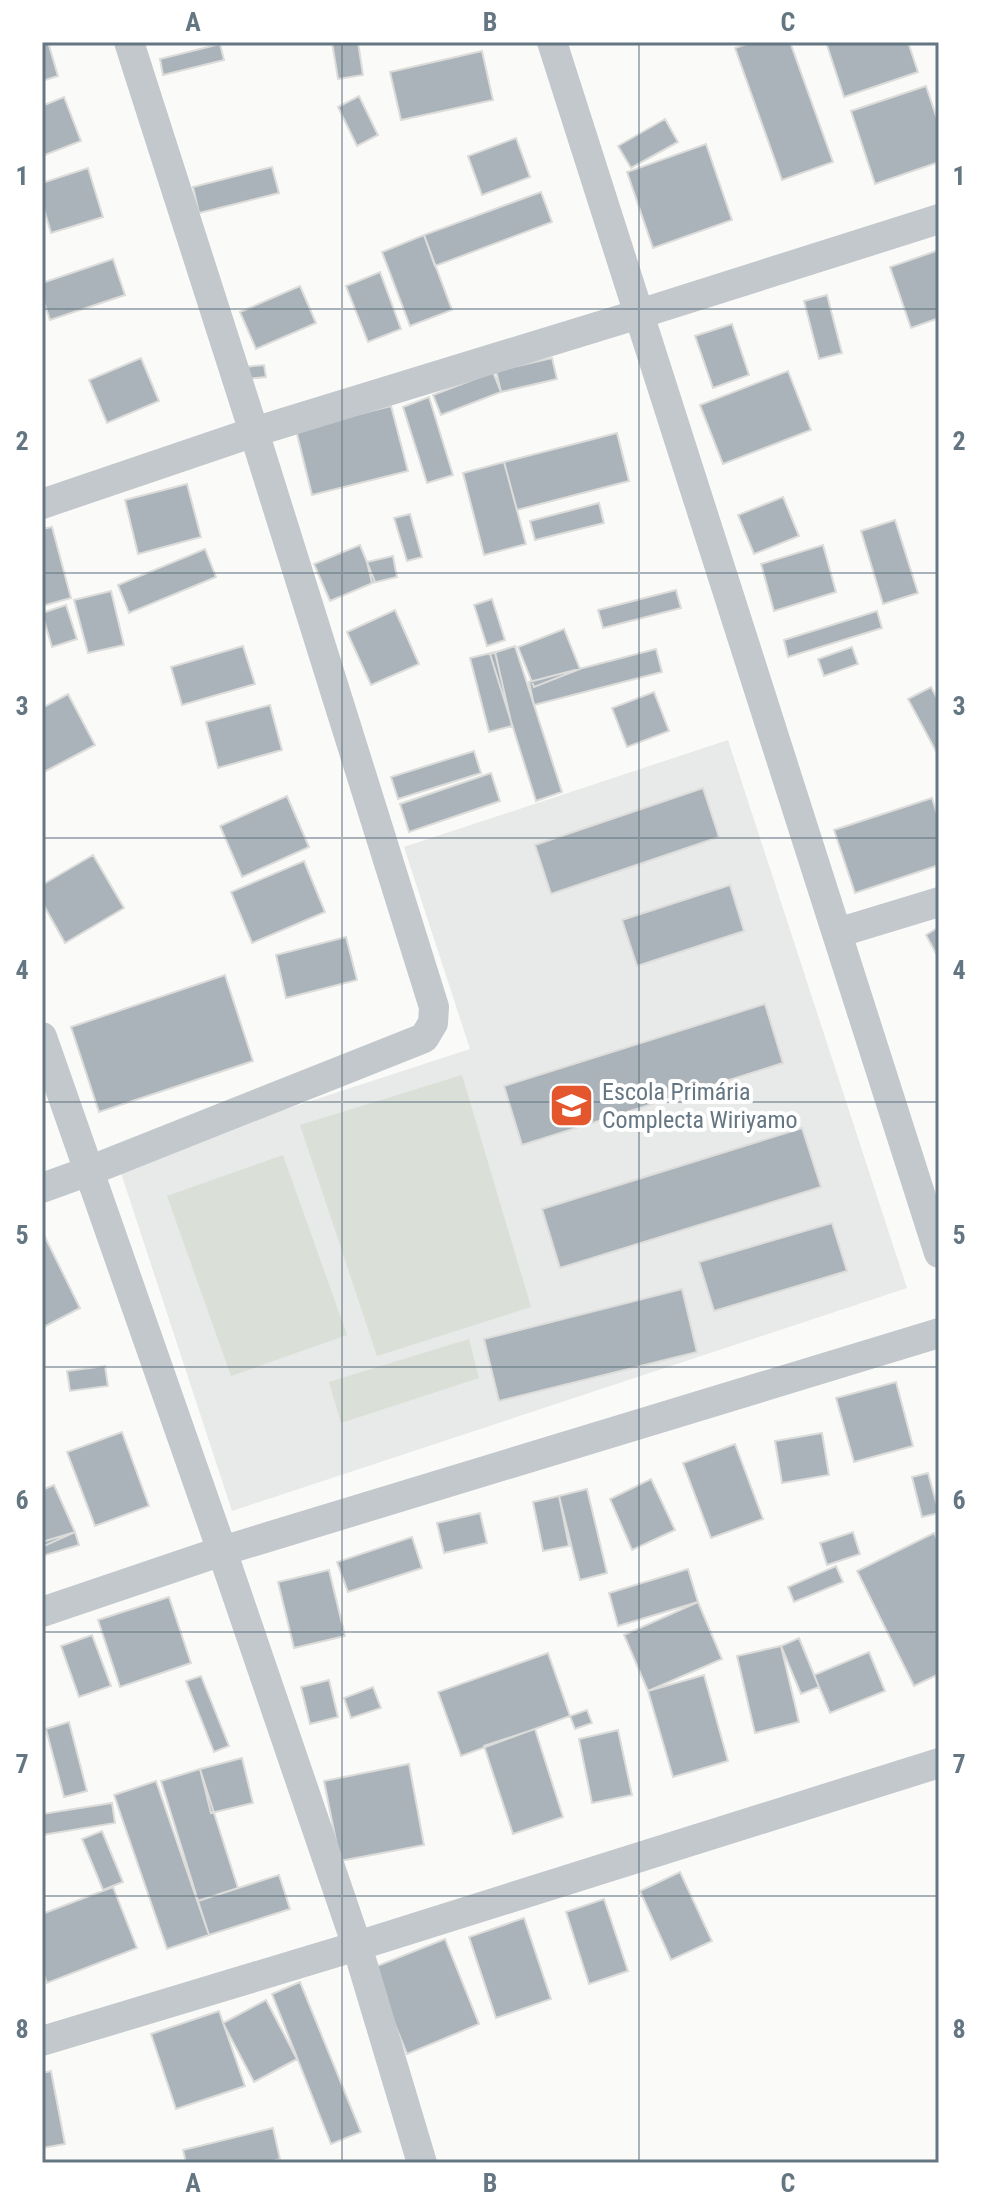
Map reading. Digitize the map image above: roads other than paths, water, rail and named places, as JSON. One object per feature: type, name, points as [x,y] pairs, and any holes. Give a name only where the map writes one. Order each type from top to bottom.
[{"type":"street","points":[[42,1188],[424,1038],[433,1023],[434,1007],[129,42]]},
{"type":"street","points":[[552,42],[939,1253]]},
{"type":"street","points":[[42,504],[254,432],[939,219]]},
{"type":"street","points":[[837,933],[939,902]]},
{"type":"street","points":[[42,1037],[357,1946],[422,2163]]},
{"type":"street","points":[[42,1612],[222,1551],[939,1333]]},
{"type":"street","points":[[42,2041],[357,1946],[939,1763]]},
{"type":"place","name":"Escola Primária Complecta Wiriyamo","points":[[571,1106]]}]
